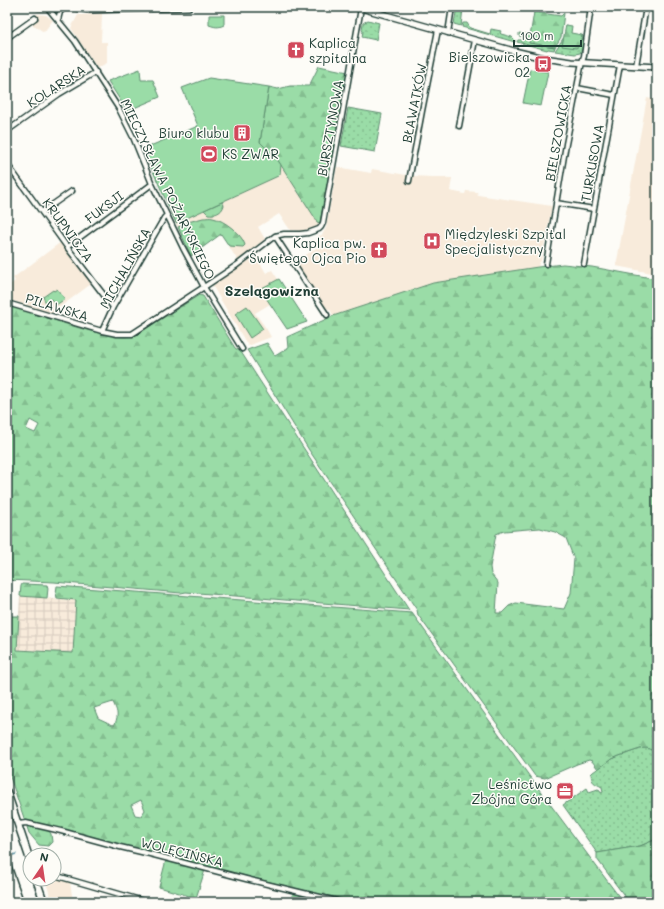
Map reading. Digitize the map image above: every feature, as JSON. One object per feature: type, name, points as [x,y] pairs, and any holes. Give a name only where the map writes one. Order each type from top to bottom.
[{"type":"main road","points":[[7,792],[26,847]]},
{"type":"main road","points":[[39,887],[44,902]]},
{"type":"street","name":"MIECZYSŁAWA POŻARYSKIEGO","points":[[48,7],[75,41],[119,109],[133,137],[152,184],[183,248],[204,287],[242,350]]},
{"type":"street","points":[[58,20],[60,12],[65,7]]},
{"type":"street","points":[[74,7],[91,10],[189,7]]},
{"type":"street","points":[[340,7],[358,7],[530,55],[560,61],[657,67]]},
{"type":"street","name":"BURSZTYNOWA","points":[[275,236],[308,233],[317,230],[323,223],[345,95],[358,7]]},
{"type":"street","points":[[448,32],[452,7]]},
{"type":"street","name":"BIELSZOWICKA","points":[[546,264],[556,202],[584,56],[591,7]]},
{"type":"street","points":[[636,66],[646,7]]},
{"type":"street","points":[[7,38],[35,18]]},
{"type":"street","name":"BŁAWATKÓW","points":[[410,181],[438,30]]},
{"type":"street","points":[[459,126],[475,40]]},
{"type":"street","name":"TURKUSOWA","points":[[584,264],[620,65]]},
{"type":"street","name":"KOLARSKA","points":[[7,131],[59,94],[96,72]]},
{"type":"street","points":[[577,88],[614,96]]},
{"type":"street","name":"KRUPNICZA","points":[[7,164],[67,247],[113,307]]},
{"type":"street","name":"FUKSJI","points":[[67,247],[152,184]]},
{"type":"street","points":[[42,212],[72,190]]},
{"type":"street","points":[[556,202],[594,209]]},
{"type":"street","name":"MICHALIŃSKA","points":[[102,331],[113,307],[167,215]]},
{"type":"street","points":[[275,236],[327,315]]},
{"type":"street","name":"PILAWSKA","points":[[7,303],[102,331],[117,334],[132,334],[237,265],[275,236]]},
{"type":"street","name":"WOLĘCIŃSKA","points":[[18,824],[26,823],[61,831],[341,902]]},
{"type":"street","points":[[62,878],[147,902]]},
{"type":"shaded area","points":[[37,14],[46,15],[53,20],[44,32],[30,23],[38,17],[36,16]]},
{"type":"shaded area","points":[[102,14],[101,42],[107,42],[107,63],[97,68],[71,28],[78,15]]},
{"type":"shaded area","points":[[647,98],[657,100],[657,274],[616,266]]},
{"type":"shaded area","points":[[281,165],[317,222],[320,223],[317,227],[301,231],[291,231],[279,214],[258,227],[265,239],[238,261],[221,234],[191,256],[176,223],[278,176],[280,174]]},
{"type":"shaded area","name":"Międzyleski Szpital Specjalistyczny","points":[[337,167],[371,173],[372,169],[412,176],[452,178],[450,191],[465,194],[466,191],[477,192],[478,195],[552,206],[541,261],[538,267],[433,283],[333,316],[331,311],[323,306],[294,263],[319,246],[318,236],[322,235],[326,228]]},
{"type":"shaded area","points":[[61,242],[91,284],[52,313],[7,299],[7,287],[15,281],[13,278]]},
{"type":"shaded area","points":[[256,256],[266,273],[272,270],[289,296],[288,329],[270,304],[255,313],[271,337],[248,346],[212,285]]},
{"type":"shaded area","points":[[20,596],[76,600],[73,653],[17,650]]},
{"type":"shaded area","points":[[62,880],[70,882],[73,902],[52,902],[47,887],[62,887]]},
{"type":"green space","points":[[457,7],[463,8],[461,26],[454,24]]},
{"type":"green space","points":[[534,12],[561,16],[564,13],[561,37],[555,47],[529,43]]},
{"type":"green space","points":[[209,15],[224,15],[224,25],[216,27],[209,25]]},
{"type":"green space","points":[[368,20],[379,23],[376,40],[362,37],[363,23]]},
{"type":"green space","points":[[463,23],[467,23],[470,28],[490,34],[491,29],[501,31],[501,34],[512,37],[515,42],[462,27]]},
{"type":"green space","points":[[566,25],[572,26],[571,33],[582,35],[579,46],[576,48],[562,46]]},
{"type":"green space","points":[[519,33],[531,35],[530,43],[555,47],[554,50],[547,50],[517,42],[518,40],[525,38],[519,36]]},
{"type":"green space","points":[[582,35],[582,49],[580,53],[575,54],[555,51],[564,37],[563,45],[579,46]]},
{"type":"green space","points":[[319,66],[348,72],[320,223],[317,222],[277,159],[260,142],[269,87],[278,89],[290,86],[309,86]]},
{"type":"green space","points":[[140,69],[141,80],[153,80],[160,97],[127,111],[108,81]]},
{"type":"green space","points":[[530,69],[548,72],[541,106],[523,103]]},
{"type":"green space","name":"KS ZWAR","points":[[209,78],[269,87],[260,142],[281,165],[280,174],[176,223],[143,149],[198,126],[182,88]]},
{"type":"green space","points":[[348,108],[382,114],[375,152],[341,146]]},
{"type":"green space","points":[[222,202],[224,205],[223,208],[218,213],[208,214],[204,210]]},
{"type":"green space","points":[[203,218],[217,219],[227,225],[240,236],[245,245],[243,247],[229,246],[221,234],[191,256],[178,227],[188,222]]},
{"type":"green space","points":[[563,264],[592,267],[657,279],[657,744],[651,750],[643,748],[619,756],[610,760],[598,769],[592,761],[589,760],[545,778],[535,776],[418,615],[417,610],[309,450],[247,350],[267,343],[275,356],[288,348],[287,337],[333,316],[433,283]],"holes":[[[540,528],[555,532],[566,538],[574,559],[571,593],[564,609],[516,603],[509,606],[502,613],[496,613],[498,583],[491,574],[490,567],[496,534],[504,531]]]},
{"type":"green space","points":[[279,279],[307,322],[287,329],[260,289]]},
{"type":"green space","points":[[57,289],[65,299],[56,305],[51,299],[46,303],[43,297]]},
{"type":"green space","points":[[199,295],[203,296],[235,348],[241,352],[409,610],[54,582],[7,580],[7,306],[92,332],[125,337],[136,335]],"holes":[[[30,420],[39,425],[35,433],[26,429]]]},
{"type":"green space","points":[[247,306],[263,329],[250,338],[235,314]]},
{"type":"green space","points":[[22,584],[47,585],[47,598],[20,596]]},
{"type":"green space","points":[[57,586],[412,613],[535,784],[623,902],[351,902],[25,821],[7,768],[7,616],[19,616],[17,650],[73,653],[76,600],[57,598]],"holes":[[[113,702],[117,715],[115,724],[113,725],[98,718],[94,708]],[[141,800],[145,810],[141,816],[135,815],[131,805]]]},
{"type":"green space","points":[[657,744],[657,839],[640,846],[597,853],[563,805],[587,788],[589,792],[598,789],[601,793],[603,792],[602,787],[593,781],[591,774],[610,760],[643,748],[654,748]]},
{"type":"green space","points":[[29,825],[49,831],[52,842],[48,846],[39,845],[29,833],[27,827]]},
{"type":"green space","points":[[657,839],[657,902],[629,902],[597,859],[597,853],[640,846]]},
{"type":"green space","points":[[166,860],[205,870],[196,898],[159,887]]},
{"type":"green space","points":[[293,893],[325,901],[325,902],[290,902]]},
{"type":"railway","points":[[7,853],[24,902]]},
{"type":"place","name":"Kaplica szpitalna","points":[[296,50]]},
{"type":"place","name":"Bielszowicka 02","points":[[543,64]]},
{"type":"place","name":"Biuro klubu","points":[[242,133]]},
{"type":"place","name":"KS ZWAR","points":[[209,154]]},
{"type":"place","name":"Międzyleski Szpital Specjalistyczny","points":[[432,241]]},
{"type":"place","name":"Kaplica pw. Świętego Ojca Pio","points":[[379,250]]},
{"type":"place","name":"Leśnictwo Zbójna Góra","points":[[565,791]]},
{"type":"district","name":"Szelągowizna","points":[[272,291]]}]
